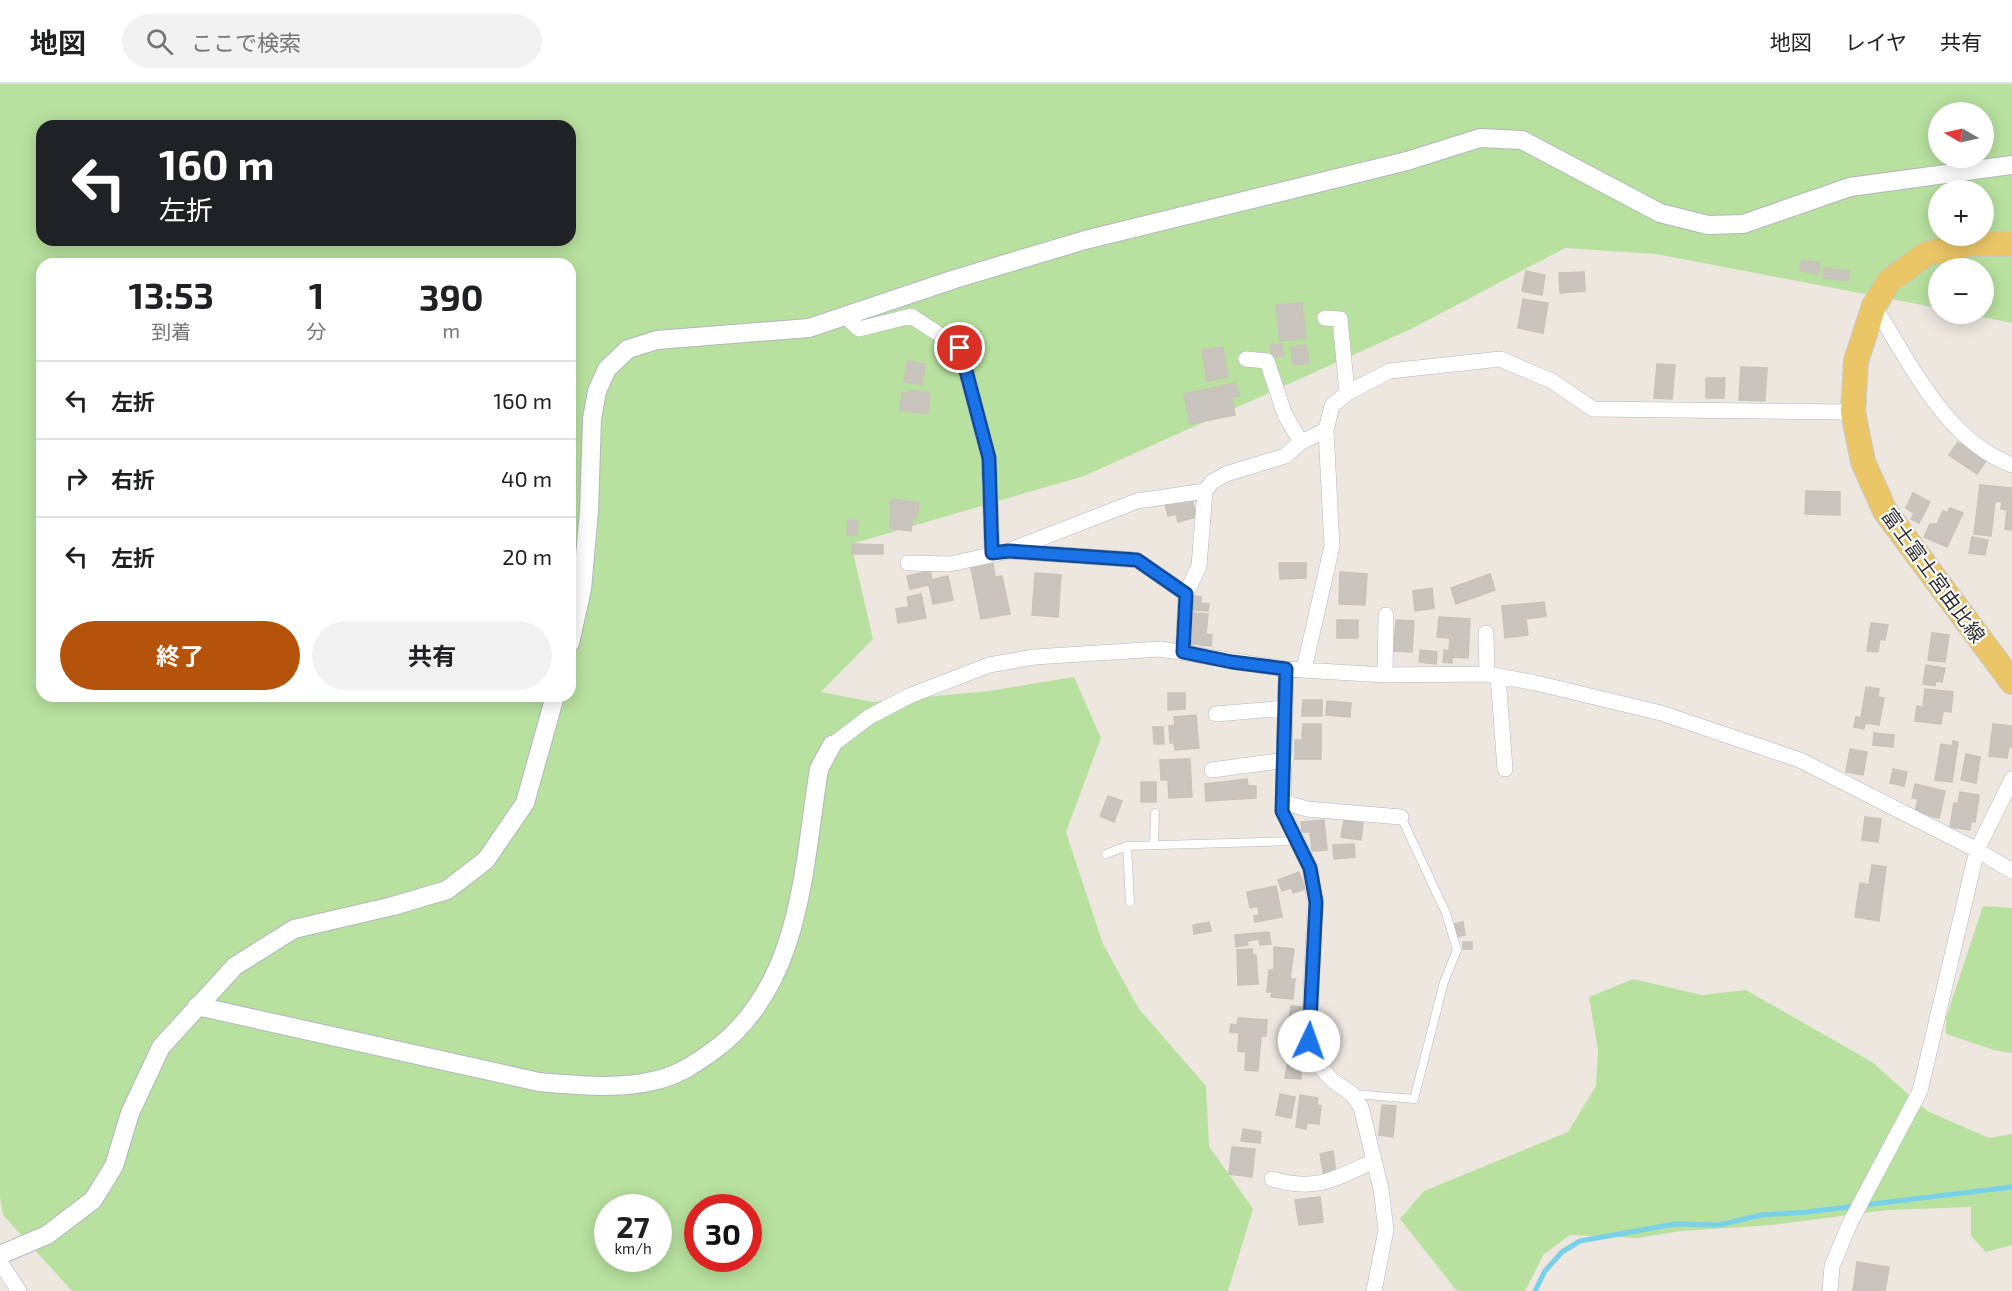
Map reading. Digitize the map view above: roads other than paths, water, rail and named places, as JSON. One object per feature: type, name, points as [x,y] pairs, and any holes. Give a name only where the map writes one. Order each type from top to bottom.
[{"type":"main road","name":"富士富士宮由比線","points":[[2012,244],[1968,244],[1926,254],[1889,281],[1874,306],[1856,361],[1853,412],[1863,462],[1885,511],[2012,682]]},
{"type":"street","points":[[576,616],[582,589],[589,511],[592,419],[597,391],[607,369],[628,350],[657,340],[809,328],[847,318],[955,279],[1085,240],[1407,161],[1480,138],[1522,140],[1660,213],[1708,225],[1743,224],[1850,187],[2012,165]]},
{"type":"street","points":[[1874,306],[1956,427],[2000,460],[2012,465]]},
{"type":"street","points":[[847,318],[859,329],[911,316],[960,348],[989,458],[992,553]]},
{"type":"street","points":[[1325,318],[1340,320],[1347,393]]},
{"type":"street","points":[[1246,359],[1267,361],[1285,415],[1301,442]]},
{"type":"street","points":[[1304,669],[1332,546],[1326,430],[1332,406],[1347,393],[1390,371],[1500,359],[1552,381],[1593,409],[1853,412]]},
{"type":"street","points":[[1183,652],[1186,594],[1199,566],[1205,491],[1212,482],[1226,474],[1285,456],[1301,442],[1326,430]]},
{"type":"street","points":[[1009,551],[1137,501],[1205,491]]},
{"type":"street","points":[[908,563],[950,564],[1009,551],[1137,560],[1186,594]]},
{"type":"street","points":[[1385,675],[1386,615]]},
{"type":"street","points":[[1486,633],[1504,769]]},
{"type":"street","points":[[197,1006],[539,1082],[594,1087],[657,1081],[688,1069],[734,1036],[771,987],[792,934],[819,769],[832,745],[869,717],[899,701],[989,665],[1034,657],[1160,649],[1286,669],[1385,675],[1492,675],[1661,713],[1800,759],[1977,850],[2012,871]]},
{"type":"street","points":[[1286,669],[1286,760],[1282,811],[1310,868],[1316,902],[1309,1041],[1315,1061],[1332,1080],[1352,1094],[1361,1107],[1381,1189],[1386,1230],[1374,1291]]},
{"type":"street","points":[[0,1255],[47,1235],[93,1200],[114,1166],[130,1113],[161,1047],[236,966],[294,929],[393,906],[447,890],[486,860],[525,803],[553,702]]},
{"type":"street","points":[[1216,714],[1286,708]]},
{"type":"street","points":[[1212,770],[1286,760]]},
{"type":"street","points":[[1830,1291],[1832,1266],[1850,1223],[1920,1091],[1977,850],[2012,779]]},
{"type":"street","points":[[1283,802],[1307,809],[1401,817]]},
{"type":"street","points":[[1272,1179],[1293,1185],[1322,1184],[1374,1161]]},
{"type":"street","points":[[0,1262],[19,1291]]},
{"type":"lane","points":[[1154,845],[1155,813]]},
{"type":"lane","points":[[1352,1094],[1414,1100],[1444,982],[1457,950],[1446,913],[1401,817]]},
{"type":"lane","points":[[1106,854],[1126,846],[1297,842]]},
{"type":"lane","points":[[1126,846],[1130,902]]},
{"type":"waterway","points":[[1535,1291],[1545,1271],[1562,1252],[1580,1241],[1675,1224],[1719,1225],[1761,1215],[1807,1212],[2012,1187]]}]
